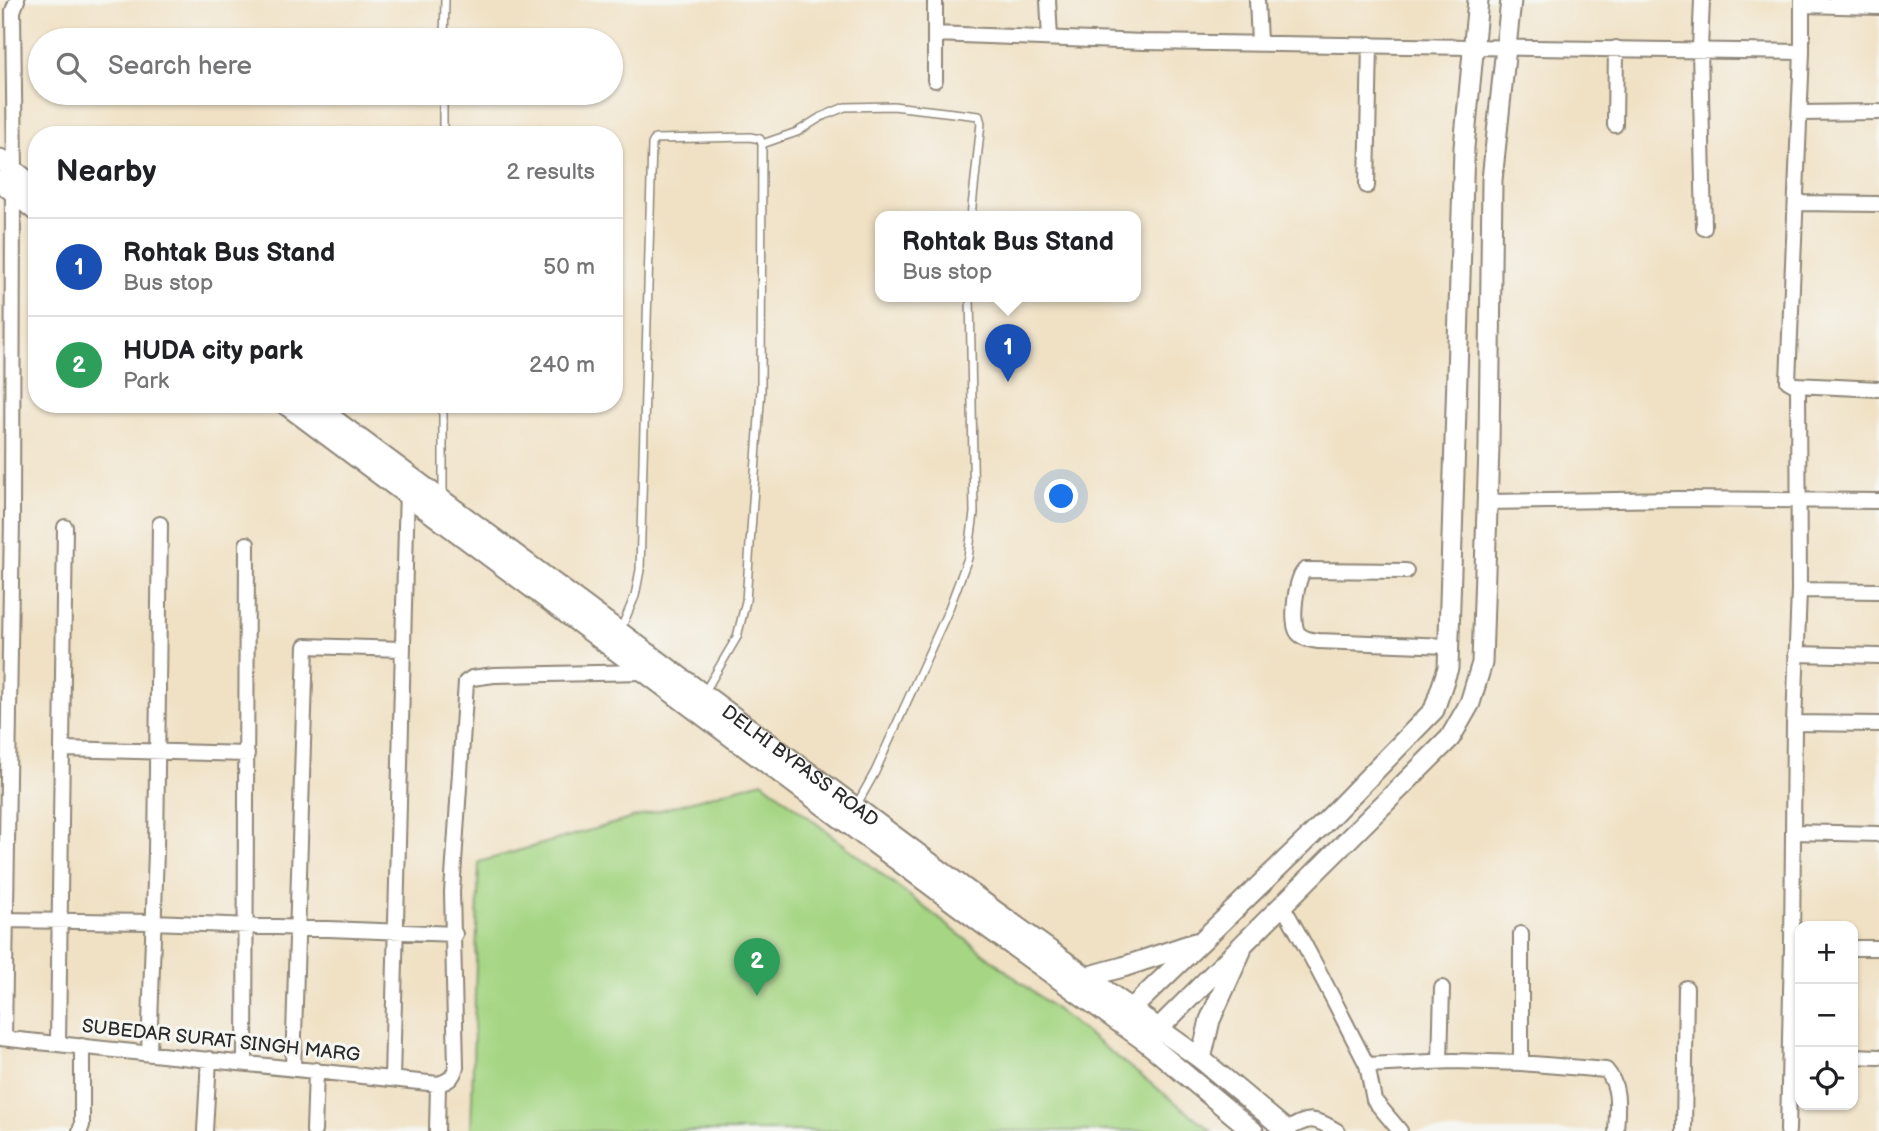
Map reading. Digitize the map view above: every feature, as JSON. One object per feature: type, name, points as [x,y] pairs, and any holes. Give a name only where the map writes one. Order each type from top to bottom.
[{"type":"main road","points":[[1124,1015],[1326,821],[1434,710],[1448,668],[1464,147],[1478,0]]},
{"type":"main road","points":[[1152,1035],[1450,738],[1470,703],[1482,663],[1492,180],[1511,0]]},
{"type":"main road","points":[[7,176],[28,185]]},
{"type":"main road","points":[[7,176],[28,201]]},
{"type":"main road","name":"DELHI BYPASS ROAD","points":[[299,413],[407,485]]},
{"type":"main road","name":"DELHI BYPASS ROAD","points":[[323,413],[442,512],[1152,1035],[1250,1130]]},
{"type":"main road","name":"DELHI BYPASS ROAD","points":[[614,639],[644,672],[698,701]]},
{"type":"main road","name":"DELHI BYPASS ROAD","points":[[852,816],[1086,977],[1124,1015]]},
{"type":"main road","points":[[1200,1059],[1210,1020],[1246,940]]},
{"type":"main road","points":[[1086,977],[1201,941]]},
{"type":"main road","name":"DELHI BYPASS ROAD","points":[[1152,1035],[1200,1059],[1286,1131]]},
{"type":"street","points":[[2,1038],[7,176],[13,11],[17,0]]},
{"type":"street","points":[[934,80],[935,0]]},
{"type":"street","points":[[1048,0],[1050,38]]},
{"type":"street","points":[[1257,0],[1259,43]]},
{"type":"street","points":[[1702,0],[1700,49],[1704,228]]},
{"type":"street","points":[[1879,7],[1802,3],[1797,202],[1787,377],[1787,381],[1798,386],[1879,390]]},
{"type":"street","points":[[935,34],[1259,43],[1802,51]]},
{"type":"street","points":[[1367,186],[1370,44]]},
{"type":"street","points":[[1615,125],[1616,48]]},
{"type":"street","points":[[1800,113],[1879,112]]},
{"type":"street","points":[[1797,202],[1879,204]]},
{"type":"street","points":[[1795,921],[1793,832],[1798,590],[1798,386]]},
{"type":"street","points":[[392,1079],[407,485]]},
{"type":"street","points":[[1487,502],[1680,499],[1879,501]]},
{"type":"street","points":[[149,1053],[160,524]]},
{"type":"street","points":[[58,1043],[65,527]]},
{"type":"street","points":[[245,1063],[247,544]]},
{"type":"street","points":[[1406,571],[1305,570],[1299,577],[1293,621],[1296,630],[1307,639],[1318,641],[1449,646]]},
{"type":"street","points":[[1798,590],[1879,591]]},
{"type":"street","points":[[293,1068],[306,646],[402,649]]},
{"type":"street","points":[[1796,654],[1879,656]]},
{"type":"street","points":[[437,1131],[438,1084],[447,1082],[456,1067],[452,892],[466,682],[472,678],[494,675],[644,672]]},
{"type":"street","points":[[1794,723],[1879,724]]},
{"type":"street","points":[[62,749],[247,754]]},
{"type":"street","points":[[1793,832],[1879,834]]},
{"type":"street","points":[[1282,905],[1317,963],[1367,1065],[1374,1100],[1400,1131]]},
{"type":"street","points":[[3,920],[153,922],[454,934]]},
{"type":"street","points":[[1521,934],[1521,1063]]},
{"type":"street","points":[[1858,948],[1879,948]]},
{"type":"street","points":[[1795,1047],[1796,984]]},
{"type":"street","points":[[1440,1061],[1441,988]]},
{"type":"street","points":[[1684,1131],[1686,988]]},
{"type":"street","name":"SUBEDAR SURAT SINGH MARG","points":[[2,1038],[438,1084]]},
{"type":"street","points":[[80,1131],[82,1046]]},
{"type":"street","points":[[1788,1131],[1795,1052]]},
{"type":"street","points":[[1858,1056],[1879,1057]]},
{"type":"street","points":[[205,1131],[209,1059]]},
{"type":"street","points":[[1367,1065],[1440,1061],[1521,1063],[1606,1070],[1614,1078],[1616,1090],[1616,1131]]},
{"type":"street","points":[[314,1131],[316,1070]]},
{"type":"street","points":[[1250,1130],[1252,1104]]},
{"type":"street","points":[[1286,1131],[1305,1119],[1313,1119],[1337,1131]]},
{"type":"lane","points":[[444,28],[445,0]]},
{"type":"lane","points":[[443,105],[443,126]]},
{"type":"lane","points":[[762,144],[797,132],[821,117],[845,107],[893,106],[973,114],[979,116],[981,123],[972,211]]},
{"type":"lane","points":[[614,639],[635,596],[640,570],[652,144],[654,139],[760,139],[761,389],[747,601],[737,637],[698,701]]},
{"type":"lane","points":[[852,816],[948,611],[968,558],[974,513],[970,302]]},
{"type":"lane","points":[[442,512],[443,413]]},
{"type":"green space","points":[[762,781],[1212,1131],[471,1131],[479,862]]},
{"type":"place","name":"Rohtak Bus Stand","points":[[1008,382]]},
{"type":"place","name":"HUDA city park","points":[[757,996]]}]
